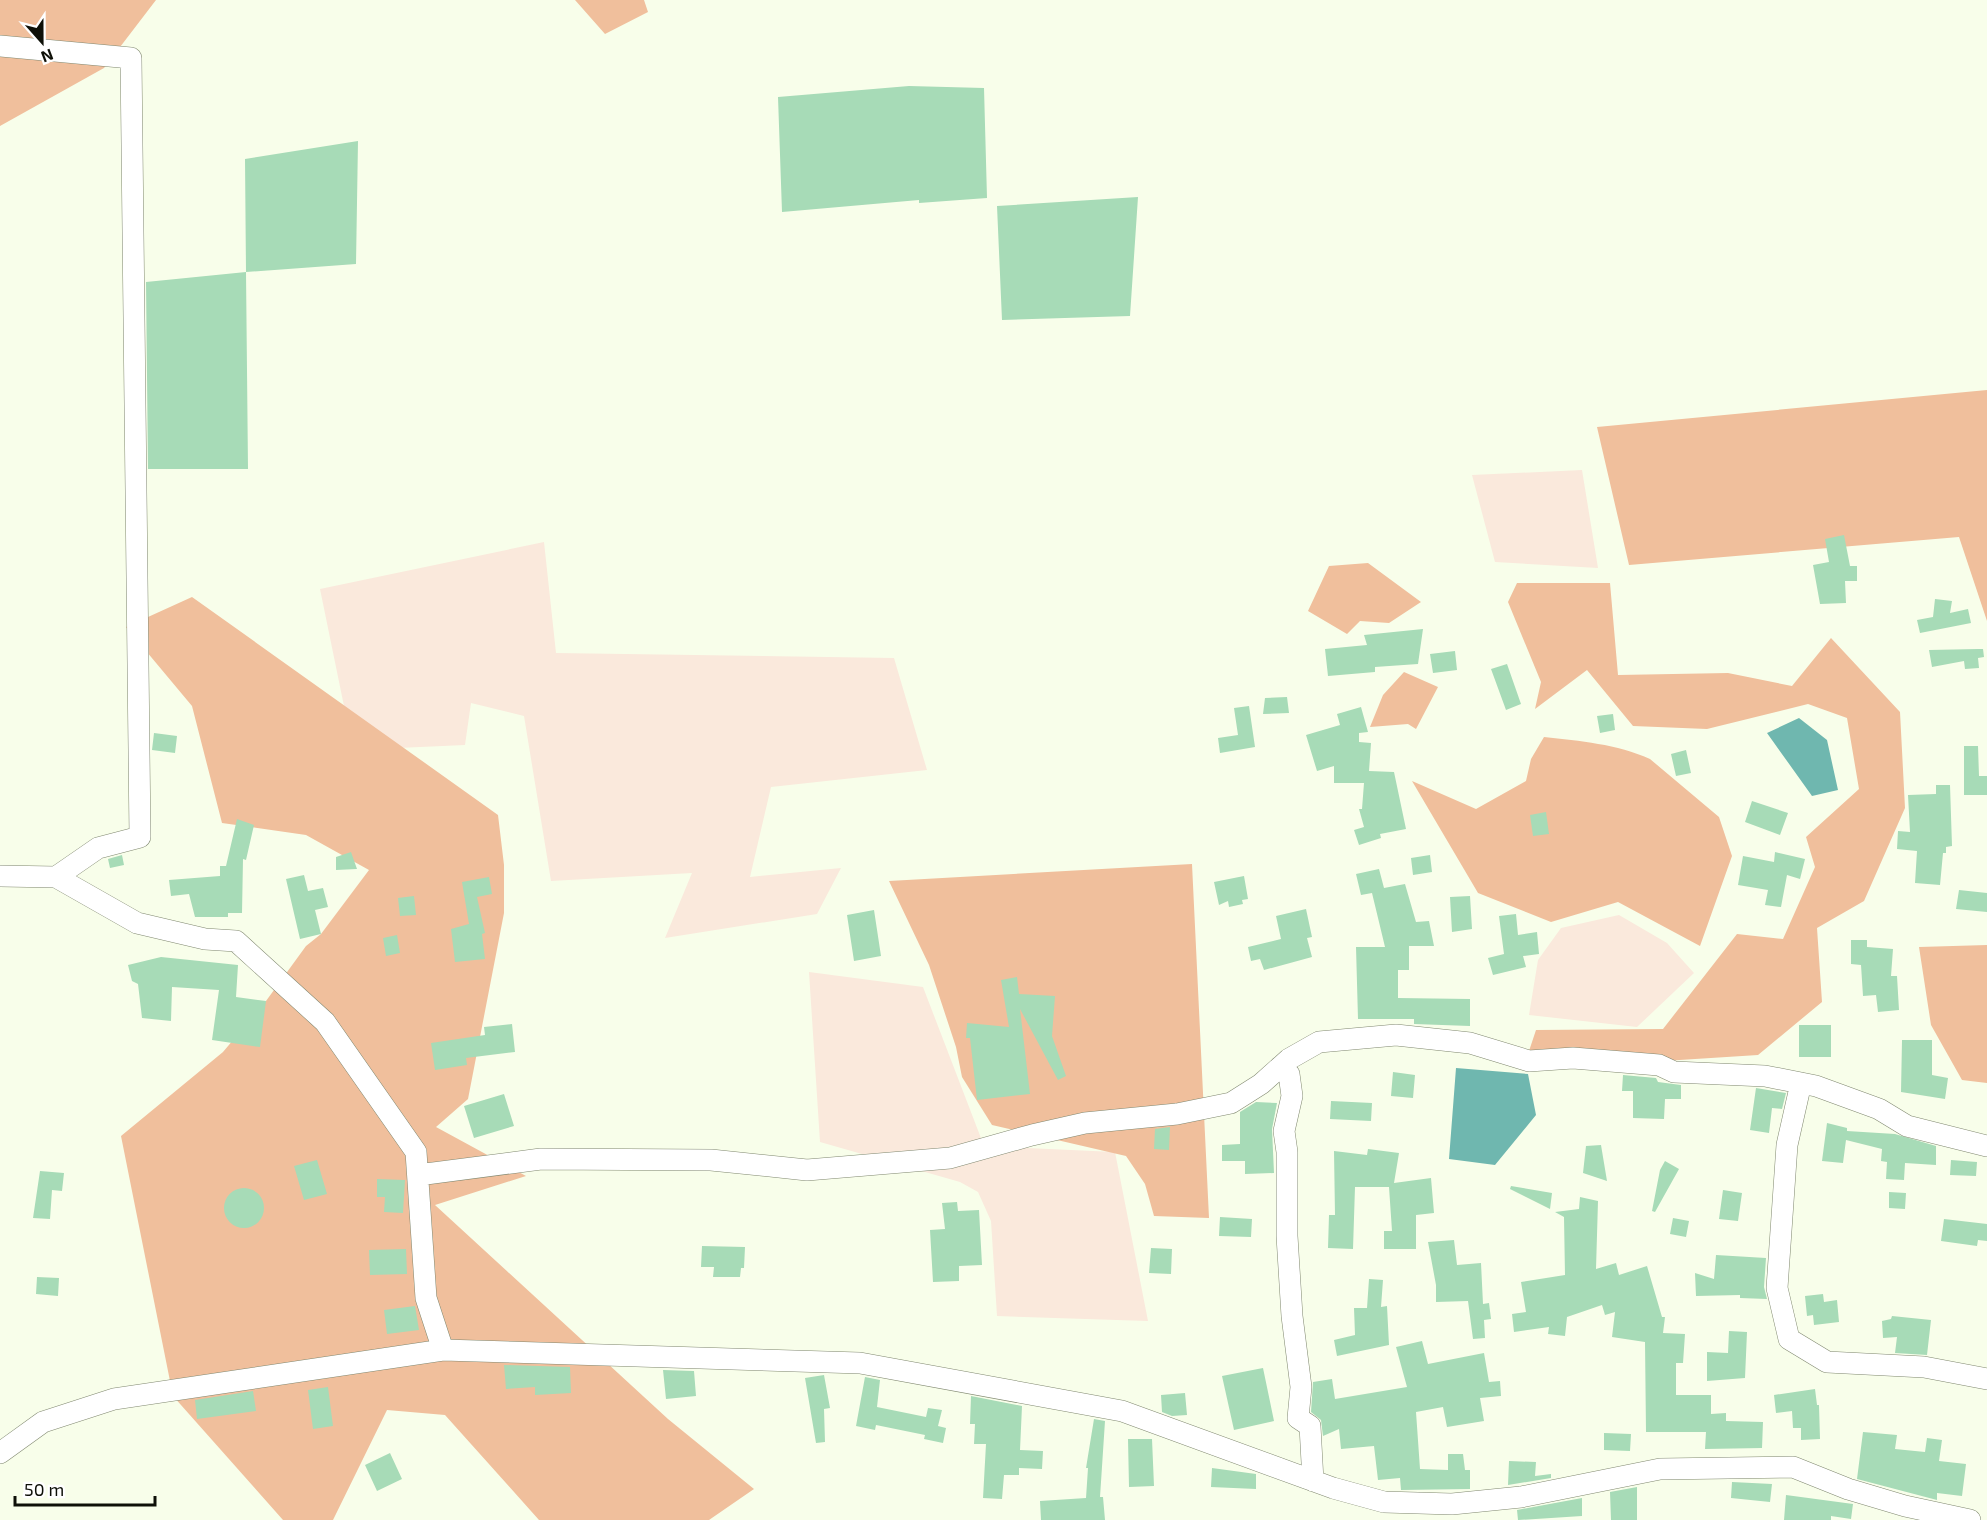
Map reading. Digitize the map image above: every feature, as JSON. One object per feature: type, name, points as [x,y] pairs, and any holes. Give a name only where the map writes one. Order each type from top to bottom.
[{"type":"street","points":[[0,46],[131,58],[140,837],[98,848],[56,878]]},
{"type":"street","points":[[0,876],[56,878],[137,923],[205,939],[236,941],[325,1022],[416,1152],[426,1298],[443,1350]]},
{"type":"street","points":[[418,1175],[541,1160],[711,1160],[807,1170],[950,1158],[1032,1135],[1085,1124],[1177,1114],[1232,1103],[1261,1084],[1289,1059],[1319,1042],[1396,1035],[1470,1043],[1529,1061],[1573,1058],[1659,1065],[1674,1072],[1765,1076],[1801,1083],[1879,1109],[1907,1126],[1987,1146]]},
{"type":"street","points":[[1280,1067],[1289,1074],[1292,1096],[1284,1131],[1287,1152],[1287,1236],[1292,1316],[1301,1387],[1298,1418],[1310,1426],[1313,1481]]},
{"type":"street","points":[[1801,1083],[1787,1145],[1777,1288],[1789,1340],[1827,1362],[1924,1367],[1987,1379]]},
{"type":"street","points":[[0,1453],[44,1422],[114,1399],[443,1350],[860,1363],[1122,1412],[1313,1481],[1384,1502],[1452,1504],[1521,1497],[1660,1469],[1793,1467],[1848,1489],[1905,1506],[1970,1520]]},
{"type":"shaded area","points":[[0,0],[156,0],[104,68],[0,126]]},
{"type":"shaded area","points":[[575,0],[644,0],[648,12],[605,34]]},
{"type":"shaded area","points":[[1987,390],[1987,621],[1959,537],[1629,565],[1597,427]]},
{"type":"shaded area","points":[[1582,470],[1598,568],[1495,562],[1472,475]]},
{"type":"shaded area","points":[[544,542],[556,653],[894,658],[927,770],[771,787],[750,877],[841,868],[817,914],[665,938],[692,873],[551,881],[524,716],[471,703],[465,745],[353,750],[320,589]]},
{"type":"shaded area","points":[[1368,563],[1421,602],[1389,623],[1360,621],[1347,634],[1308,611],[1329,566]]},
{"type":"shaded area","points":[[1517,583],[1610,583],[1618,675],[1728,673],[1792,686],[1831,638],[1900,712],[1905,808],[1864,901],[1817,928],[1822,1002],[1758,1055],[1648,1062],[1529,1051],[1536,1030],[1663,1029],[1737,934],[1783,939],[1815,867],[1806,837],[1859,789],[1847,718],[1808,704],[1707,729],[1633,726],[1587,670],[1535,709],[1541,682],[1508,602]]},
{"type":"shaded area","points":[[192,597],[498,815],[504,865],[504,913],[468,1099],[436,1127],[526,1176],[435,1205],[668,1419],[754,1489],[709,1520],[539,1520],[445,1415],[387,1410],[333,1520],[283,1520],[173,1396],[121,1136],[223,1052],[266,1001],[306,946],[321,934],[369,870],[306,835],[222,823],[192,706],[126,627]]},
{"type":"shaded area","points":[[1404,672],[1438,687],[1416,729],[1408,724],[1370,727],[1383,695]]},
{"type":"shaded area","points":[[1544,737],[1611,747],[1650,759],[1719,817],[1732,856],[1700,946],[1618,902],[1551,922],[1478,893],[1412,781],[1476,809],[1526,781],[1531,759]]},
{"type":"shaded area","points":[[1192,864],[1209,1218],[1154,1216],[1145,1184],[1126,1156],[992,1125],[962,1077],[956,1047],[929,965],[889,881]]},
{"type":"shaded area","points":[[1619,915],[1667,943],[1694,973],[1637,1027],[1529,1015],[1538,960],[1561,928]]},
{"type":"shaded area","points":[[1987,945],[1987,1083],[1962,1080],[1931,1025],[1919,947]]},
{"type":"shaded area","points":[[809,972],[923,987],[984,1146],[1115,1152],[1148,1321],[997,1316],[991,1221],[978,1192],[960,1182],[820,1142]]},
{"type":"water","points":[[1799,718],[1827,740],[1838,790],[1812,796],[1767,733]]},
{"type":"water","points":[[1456,1068],[1528,1074],[1536,1115],[1495,1165],[1449,1159]]},
{"type":"building","points":[[909,86],[984,88],[987,198],[919,203],[919,200],[782,212],[778,97]]},
{"type":"building","points":[[358,141],[356,264],[246,272],[245,159]]},
{"type":"building","points":[[1138,197],[1130,316],[1002,320],[997,206]]},
{"type":"building","points":[[246,272],[248,469],[148,469],[146,282]]},
{"type":"building","points":[[1844,535],[1850,566],[1857,566],[1857,581],[1845,581],[1846,603],[1820,604],[1813,565],[1829,562],[1825,539]]},
{"type":"building","points":[[1935,599],[1952,601],[1950,613],[1968,609],[1971,623],[1920,633],[1917,620],[1933,617]]},
{"type":"building","points":[[1423,629],[1418,664],[1375,667],[1375,672],[1328,676],[1325,649],[1367,645],[1364,635]]},
{"type":"building","points":[[1983,649],[1984,657],[1978,658],[1979,668],[1965,669],[1964,661],[1932,667],[1929,650]]},
{"type":"building","points":[[1455,651],[1457,670],[1433,673],[1430,654]]},
{"type":"building","points":[[1507,664],[1521,704],[1506,710],[1491,669]]},
{"type":"building","points":[[1287,697],[1289,713],[1263,714],[1265,698]]},
{"type":"building","points":[[1249,706],[1255,747],[1220,753],[1218,738],[1238,735],[1234,708]]},
{"type":"building","points":[[1361,707],[1368,732],[1359,733],[1359,742],[1371,743],[1369,771],[1394,772],[1406,829],[1380,834],[1381,838],[1359,845],[1354,830],[1364,827],[1359,809],[1362,809],[1364,783],[1334,783],[1334,766],[1317,771],[1306,735],[1340,725],[1337,714]]},
{"type":"building","points":[[1613,714],[1615,730],[1600,733],[1597,716]]},
{"type":"building","points":[[154,733],[177,736],[175,753],[152,750]]},
{"type":"building","points":[[1964,746],[1978,746],[1979,776],[1987,776],[1987,795],[1964,795]]},
{"type":"building","points":[[1686,750],[1691,773],[1676,776],[1671,754]]},
{"type":"building","points":[[1936,785],[1950,785],[1952,846],[1946,847],[1946,853],[1943,853],[1940,885],[1915,883],[1917,851],[1897,849],[1898,831],[1910,832],[1908,795],[1936,794]]},
{"type":"building","points":[[1752,801],[1788,813],[1780,835],[1745,822]]},
{"type":"building","points":[[1546,812],[1549,834],[1533,836],[1530,815]]},
{"type":"building","points":[[237,819],[254,825],[246,860],[243,859],[242,913],[228,913],[228,917],[195,917],[189,894],[171,896],[169,880],[220,876],[220,866],[226,866]]},
{"type":"building","points":[[351,852],[357,869],[336,870],[336,857]]},
{"type":"building","points":[[1775,852],[1805,859],[1800,879],[1787,875],[1781,907],[1765,905],[1768,890],[1738,885],[1743,856],[1774,862]]},
{"type":"building","points":[[122,855],[124,865],[110,868],[108,859]]},
{"type":"building","points":[[1430,855],[1432,872],[1413,875],[1411,858]]},
{"type":"building","points":[[1379,869],[1384,888],[1405,884],[1416,922],[1429,921],[1434,946],[1409,946],[1409,970],[1398,970],[1398,998],[1470,999],[1470,1026],[1414,1024],[1414,1019],[1358,1019],[1356,947],[1385,947],[1372,893],[1361,895],[1356,874]]},
{"type":"building","points":[[304,875],[308,891],[323,888],[328,907],[315,910],[321,934],[300,939],[286,879]]},
{"type":"building","points":[[1244,876],[1248,899],[1242,900],[1243,904],[1229,907],[1228,901],[1219,905],[1214,882]]},
{"type":"building","points":[[489,877],[492,894],[477,897],[485,933],[482,934],[485,959],[455,962],[451,929],[469,924],[462,882]]},
{"type":"building","points":[[1959,890],[1987,893],[1987,912],[1956,909]]},
{"type":"building","points":[[414,896],[416,915],[400,916],[398,898]]},
{"type":"building","points":[[1470,896],[1472,929],[1452,932],[1450,897]]},
{"type":"building","points":[[1306,909],[1312,937],[1307,938],[1312,957],[1264,970],[1260,959],[1251,961],[1248,947],[1281,939],[1276,916]]},
{"type":"building","points":[[874,910],[881,956],[854,961],[847,915]]},
{"type":"building","points":[[1516,914],[1518,935],[1537,932],[1539,954],[1523,956],[1526,967],[1493,975],[1488,958],[1504,954],[1499,916]]},
{"type":"building","points":[[397,935],[400,953],[386,956],[383,938]]},
{"type":"building","points":[[1851,940],[1867,940],[1867,947],[1893,949],[1891,976],[1897,976],[1899,1010],[1878,1012],[1876,995],[1863,996],[1861,965],[1851,964]]},
{"type":"building","points":[[161,957],[238,965],[236,997],[266,1001],[260,1047],[212,1040],[219,990],[172,987],[171,1021],[142,1018],[138,984],[132,981],[128,965]]},
{"type":"building","points":[[1017,977],[1019,994],[1055,996],[1052,1036],[1066,1076],[1058,1080],[1020,1009],[1030,1094],[977,1100],[970,1038],[966,1038],[967,1023],[1009,1027],[1001,980]]},
{"type":"building","points":[[512,1024],[515,1052],[466,1058],[467,1065],[435,1070],[431,1043],[485,1035],[484,1027]]},
{"type":"building","points":[[1799,1025],[1831,1025],[1831,1057],[1799,1057]]},
{"type":"building","points":[[1902,1040],[1932,1040],[1932,1075],[1948,1078],[1945,1099],[1901,1092]]},
{"type":"building","points":[[1393,1072],[1415,1075],[1413,1098],[1391,1096]]},
{"type":"building","points":[[1623,1075],[1656,1078],[1658,1082],[1681,1085],[1681,1099],[1665,1099],[1664,1119],[1633,1118],[1633,1091],[1622,1091]]},
{"type":"building","points":[[1756,1088],[1786,1093],[1782,1109],[1772,1108],[1769,1133],[1750,1130]]},
{"type":"building","points":[[504,1094],[514,1126],[474,1138],[464,1106]]},
{"type":"building","points":[[1331,1101],[1372,1103],[1371,1121],[1330,1119]]},
{"type":"building","points":[[1256,1102],[1277,1103],[1272,1129],[1274,1173],[1245,1174],[1245,1161],[1222,1161],[1222,1145],[1240,1144],[1240,1112]]},
{"type":"building","points":[[1827,1123],[1847,1128],[1847,1131],[1895,1134],[1936,1146],[1936,1165],[1905,1163],[1904,1180],[1886,1179],[1887,1162],[1881,1161],[1882,1149],[1846,1140],[1843,1163],[1822,1161]]},
{"type":"building","points":[[1170,1127],[1169,1150],[1154,1149],[1155,1129]]},
{"type":"building","points":[[1601,1145],[1607,1181],[1583,1173],[1586,1146]]},
{"type":"building","points":[[1368,1149],[1399,1153],[1394,1183],[1431,1178],[1434,1213],[1416,1215],[1416,1249],[1384,1249],[1384,1231],[1392,1231],[1389,1187],[1355,1187],[1353,1249],[1328,1248],[1329,1215],[1335,1215],[1334,1151],[1367,1155]]},
{"type":"building","points":[[317,1160],[327,1194],[304,1200],[294,1166]]},
{"type":"building","points":[[1951,1160],[1977,1162],[1976,1176],[1950,1175]]},
{"type":"building","points":[[1665,1161],[1679,1169],[1655,1212],[1652,1211],[1660,1170]]},
{"type":"building","points":[[40,1171],[64,1173],[62,1191],[52,1190],[50,1219],[33,1218]]},
{"type":"building","points":[[377,1179],[405,1180],[403,1213],[384,1212],[385,1197],[377,1197]]},
{"type":"building","points":[[1511,1186],[1552,1193],[1550,1209],[1510,1189]]},
{"type":"building","points":[[244,1188],[252,1189],[258,1194],[263,1200],[263,1216],[258,1222],[252,1227],[244,1228],[236,1227],[230,1222],[225,1216],[224,1208],[225,1200],[230,1194],[236,1189]]},
{"type":"building","points":[[1723,1190],[1742,1193],[1738,1221],[1719,1219]]},
{"type":"building","points":[[1889,1192],[1906,1193],[1905,1209],[1889,1208]]},
{"type":"building","points":[[1580,1197],[1598,1201],[1596,1269],[1616,1263],[1619,1275],[1647,1266],[1662,1317],[1665,1317],[1663,1333],[1685,1334],[1683,1363],[1676,1363],[1676,1395],[1711,1395],[1711,1414],[1726,1413],[1726,1421],[1763,1422],[1762,1448],[1705,1449],[1706,1432],[1646,1432],[1645,1342],[1612,1337],[1615,1312],[1605,1315],[1602,1305],[1567,1317],[1565,1336],[1548,1334],[1549,1327],[1514,1332],[1512,1314],[1526,1312],[1521,1282],[1565,1275],[1564,1217],[1555,1212],[1579,1209]]},
{"type":"building","points":[[957,1202],[958,1211],[979,1210],[982,1265],[959,1266],[959,1281],[933,1282],[930,1230],[945,1229],[942,1203]]},
{"type":"building","points":[[1220,1217],[1252,1219],[1251,1237],[1219,1236]]},
{"type":"building","points":[[1673,1218],[1689,1221],[1686,1237],[1670,1234]]},
{"type":"building","points":[[1944,1219],[1987,1224],[1987,1241],[1978,1240],[1977,1246],[1941,1241]]},
{"type":"building","points":[[1454,1240],[1457,1265],[1481,1263],[1483,1304],[1489,1303],[1491,1319],[1484,1320],[1485,1338],[1473,1339],[1468,1301],[1436,1302],[1436,1285],[1428,1242]]},
{"type":"building","points":[[702,1246],[745,1247],[744,1268],[741,1268],[740,1277],[713,1277],[714,1267],[701,1267]]},
{"type":"building","points":[[1151,1248],[1172,1249],[1171,1274],[1149,1273]]},
{"type":"building","points":[[406,1249],[407,1274],[370,1275],[369,1250]]},
{"type":"building","points":[[1716,1255],[1766,1258],[1764,1287],[1767,1299],[1740,1298],[1740,1295],[1696,1296],[1695,1273],[1714,1279]]},
{"type":"building","points":[[37,1277],[59,1278],[58,1296],[36,1294]]},
{"type":"building","points":[[1369,1279],[1383,1280],[1381,1307],[1387,1306],[1389,1345],[1337,1356],[1334,1340],[1355,1335],[1354,1308],[1367,1308]]},
{"type":"building","points":[[1823,1294],[1824,1302],[1837,1300],[1839,1322],[1814,1325],[1813,1315],[1807,1316],[1805,1296]]},
{"type":"building","points":[[415,1306],[419,1330],[387,1334],[384,1310]]},
{"type":"building","points":[[1892,1316],[1931,1320],[1927,1355],[1895,1353],[1897,1337],[1883,1338],[1882,1321],[1891,1319]]},
{"type":"building","points":[[1729,1331],[1747,1332],[1745,1378],[1707,1381],[1707,1352],[1728,1353]]},
{"type":"building","points":[[1422,1341],[1428,1364],[1484,1353],[1489,1382],[1500,1381],[1501,1396],[1480,1398],[1484,1421],[1447,1427],[1443,1407],[1416,1412],[1420,1469],[1448,1470],[1448,1454],[1463,1454],[1465,1470],[1470,1470],[1470,1489],[1401,1490],[1400,1478],[1378,1480],[1374,1446],[1341,1449],[1339,1429],[1323,1436],[1321,1420],[1311,1412],[1313,1382],[1332,1379],[1335,1399],[1407,1387],[1396,1347]]},
{"type":"building","points":[[504,1365],[570,1367],[571,1393],[535,1395],[535,1387],[506,1389]]},
{"type":"building","points":[[1263,1368],[1274,1421],[1234,1430],[1222,1376]]},
{"type":"building","points":[[663,1370],[694,1371],[696,1396],[666,1399]]},
{"type":"building","points":[[824,1375],[830,1408],[824,1409],[825,1442],[816,1443],[805,1378]]},
{"type":"building","points":[[865,1377],[880,1380],[877,1407],[926,1417],[928,1408],[942,1410],[938,1426],[946,1428],[943,1443],[924,1439],[925,1435],[876,1425],[875,1430],[856,1426]]},
{"type":"building","points":[[328,1387],[333,1426],[313,1429],[308,1390]]},
{"type":"building","points":[[1815,1389],[1817,1405],[1819,1405],[1820,1439],[1801,1440],[1801,1428],[1793,1428],[1792,1411],[1776,1413],[1774,1395]]},
{"type":"building","points":[[253,1391],[256,1411],[197,1419],[195,1400]]},
{"type":"building","points":[[1185,1393],[1187,1415],[1172,1416],[1162,1412],[1161,1395]]},
{"type":"building","points":[[971,1396],[1022,1406],[1020,1450],[1043,1451],[1042,1469],[1019,1468],[1019,1475],[1004,1475],[1002,1499],[983,1498],[986,1444],[974,1444],[975,1424],[970,1424]]},
{"type":"building","points":[[1094,1419],[1105,1421],[1100,1497],[1103,1497],[1105,1520],[1041,1520],[1040,1501],[1086,1498],[1088,1468],[1086,1468]]},
{"type":"building","points":[[1863,1432],[1897,1435],[1895,1449],[1925,1452],[1927,1438],[1942,1440],[1939,1461],[1966,1464],[1962,1496],[1937,1493],[1937,1500],[1857,1479]]},
{"type":"building","points":[[1604,1433],[1631,1434],[1630,1451],[1604,1450]]},
{"type":"building","points":[[1128,1439],[1152,1439],[1154,1486],[1129,1487]]},
{"type":"building","points":[[390,1453],[402,1479],[377,1491],[365,1465]]},
{"type":"building","points":[[1509,1461],[1536,1462],[1535,1476],[1551,1474],[1551,1478],[1508,1485]]},
{"type":"building","points":[[1212,1468],[1256,1474],[1256,1489],[1211,1487]]},
{"type":"building","points":[[1732,1482],[1772,1484],[1770,1502],[1731,1498]]},
{"type":"building","points":[[1637,1487],[1637,1520],[1611,1520],[1610,1492]]},
{"type":"building","points":[[1786,1495],[1853,1504],[1851,1519],[1831,1516],[1831,1520],[1784,1520]]},
{"type":"building","points":[[1582,1498],[1582,1516],[1518,1520],[1517,1510]]}]
